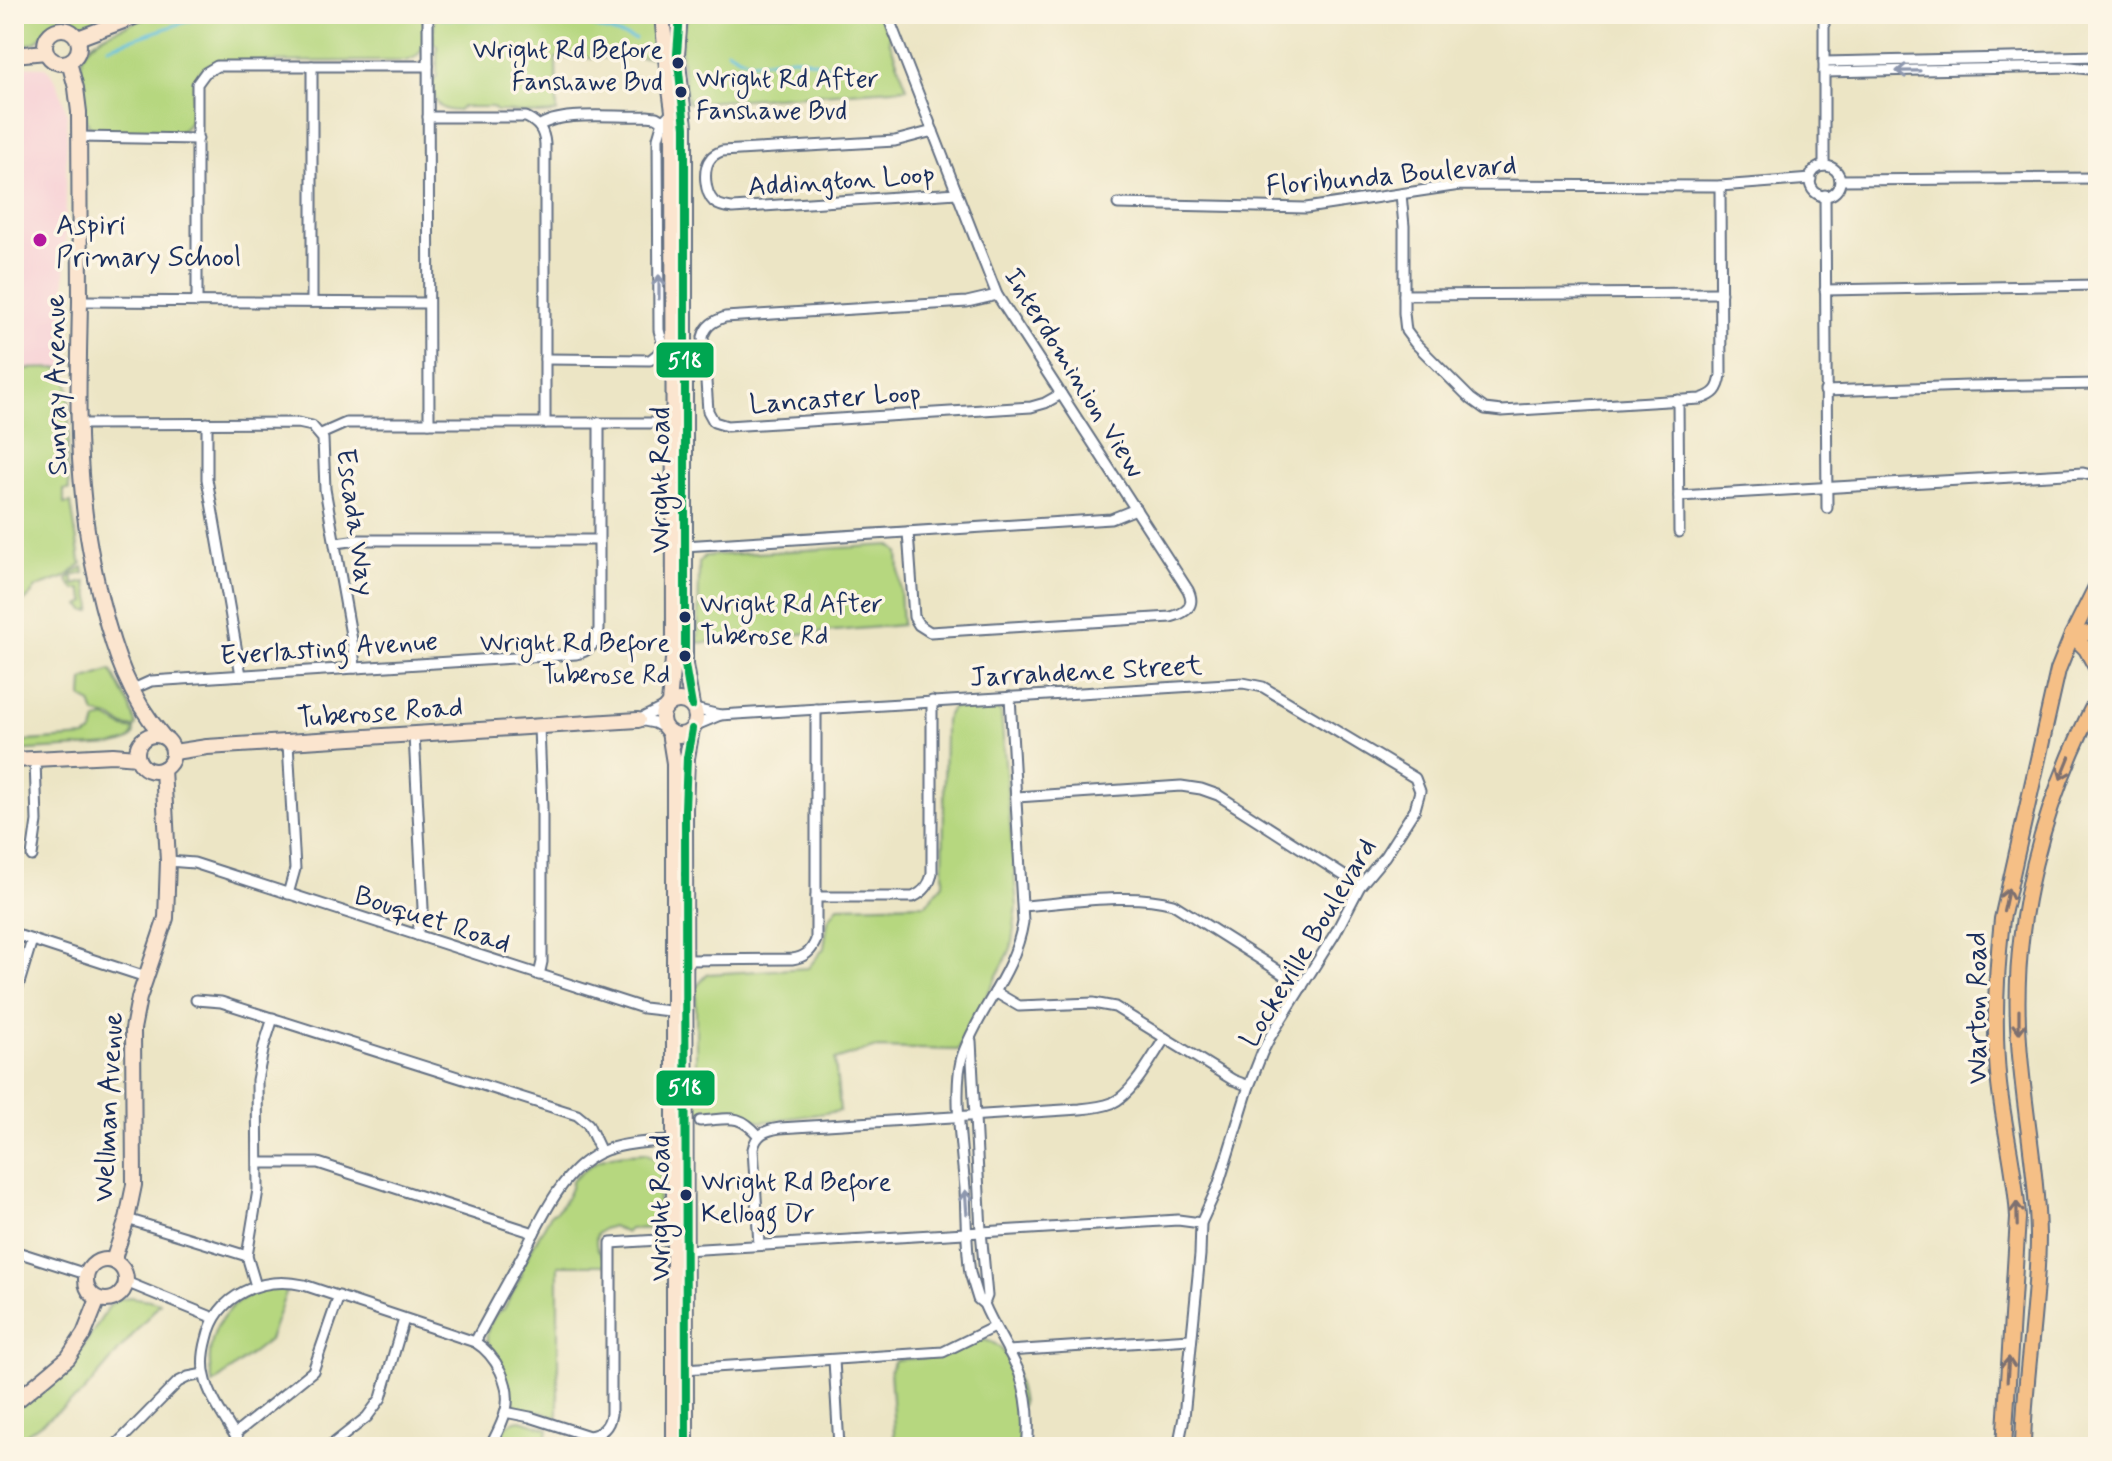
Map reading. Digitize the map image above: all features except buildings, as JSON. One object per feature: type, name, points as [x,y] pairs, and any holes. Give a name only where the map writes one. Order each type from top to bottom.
[{"type":"main road","points":[[78,38],[142,14]]},
{"type":"main road","points":[[664,14],[673,14]]},
{"type":"main road","name":"Wright Road","points":[[664,14],[668,116],[669,355],[680,424],[685,665],[693,707]]},
{"type":"main road","name":"Wright Road","points":[[667,705],[674,648],[680,424],[685,127],[677,54],[680,14]]},
{"type":"main road","points":[[66,29],[78,38],[79,49],[69,62],[53,60],[46,52],[48,37],[56,30],[66,29]]},
{"type":"main road","points":[[14,55],[46,52]]},
{"type":"main road","name":"Sunray Avenue","points":[[69,62],[78,100],[82,493],[92,559],[111,642],[134,696],[144,738]]},
{"type":"main road","name":"Warton Road","points":[[2004,1447],[2017,1249],[2017,1198],[1997,1060],[1996,995],[2002,919],[2058,670],[2098,583]]},
{"type":"main road","points":[[2072,635],[2098,632]]},
{"type":"main road","points":[[2072,635],[2086,649],[2098,671]]},
{"type":"main road","name":"Sunray Avenue","points":[[134,696],[162,735]]},
{"type":"main road","name":"Warton Road","points":[[2023,1447],[2037,1263],[2037,1207],[2019,1038],[2022,942],[2029,891],[2048,814],[2073,748],[2098,697]]},
{"type":"main road","points":[[678,700],[693,707],[697,718],[693,728],[679,735],[668,730],[662,718],[667,705],[678,700]]},
{"type":"main road","name":"Tuberose Road","points":[[174,752],[207,747],[638,720]]},
{"type":"main road","name":"Wright Road","points":[[680,1012],[685,960],[686,768],[693,728]]},
{"type":"main road","name":"Wright Road","points":[[668,730],[674,763],[680,1012],[680,1370],[686,1447]]},
{"type":"main road","points":[[156,734],[170,742],[174,752],[171,762],[156,770],[141,765],[137,757],[138,746],[144,738],[156,734]]},
{"type":"main road","points":[[14,760],[113,755],[137,757]]},
{"type":"main road","name":"Wellman Avenue","points":[[115,1262],[134,1185],[133,1029],[166,918],[166,815],[156,770]]},
{"type":"main road","points":[[110,1260],[124,1270],[126,1282],[123,1291],[116,1297],[98,1299],[87,1288],[86,1274],[98,1261],[110,1260]]},
{"type":"main road","points":[[2014,1292],[2034,1294]]},
{"type":"main road","points":[[14,1403],[68,1358],[84,1334],[98,1299]]},
{"type":"main road","name":"Wright Road","points":[[674,1447],[680,1370]]},
{"type":"street","points":[[428,14],[429,423]]},
{"type":"street","name":"Interdominion View","points":[[887,14],[997,295],[1192,598],[1189,608],[1171,617],[930,632],[919,625],[914,617],[908,532]]},
{"type":"street","points":[[1824,14],[1824,166]]},
{"type":"street","points":[[1824,67],[2098,56]]},
{"type":"street","points":[[197,302],[197,84],[207,71],[217,66],[428,66]]},
{"type":"street","points":[[312,66],[312,302]]},
{"type":"street","points":[[1824,67],[2071,67],[2098,70]]},
{"type":"street","points":[[539,126],[554,118],[668,116]]},
{"type":"street","points":[[428,117],[521,117],[532,120],[542,132],[545,144],[545,423]]},
{"type":"street","name":"Addington Loop","points":[[933,131],[895,141],[722,151],[713,155],[708,162],[708,190],[712,200],[722,207],[733,208],[957,193]]},
{"type":"street","points":[[79,137],[198,139]]},
{"type":"street","points":[[1824,166],[1837,172],[1840,180],[1837,189],[1830,195],[1820,195],[1813,188],[1811,179],[1815,170],[1824,166]]},
{"type":"street","points":[[1840,180],[2098,178]]},
{"type":"street","name":"Floribunda Boulevard","points":[[1118,204],[1306,208],[1460,185],[1720,186],[1811,179]]},
{"type":"street","points":[[1401,194],[1406,331],[1471,399],[1485,409],[1502,411],[1678,400],[1709,397],[1717,391],[1720,384],[1720,186]]},
{"type":"street","points":[[1825,195],[1827,508]]},
{"type":"street","points":[[1825,290],[2098,285]]},
{"type":"street","points":[[1404,295],[1721,293]]},
{"type":"street","name":"Lancaster Loop","points":[[997,295],[967,302],[725,317],[707,328],[703,337],[708,411],[714,422],[727,426],[1031,407],[1061,394]]},
{"type":"street","points":[[80,301],[428,303]]},
{"type":"street","points":[[545,359],[650,360],[669,355]]},
{"type":"street","points":[[1825,391],[2098,384]]},
{"type":"street","points":[[1678,400],[1679,532]]},
{"type":"street","points":[[207,423],[207,479],[241,675]]},
{"type":"street","points":[[321,434],[346,423],[680,424]]},
{"type":"street","name":"Everlasting Avenue","points":[[134,696],[151,681],[585,651],[595,644],[598,636],[599,423]]},
{"type":"street","name":"Escada Way","points":[[79,424],[312,426],[321,434],[324,443],[325,489],[355,668]]},
{"type":"street","points":[[1679,496],[2083,473],[2098,477]]},
{"type":"street","points":[[684,546],[1111,519],[1136,509]]},
{"type":"street","points":[[336,543],[358,540],[598,540]]},
{"type":"street","name":"Jarrahdene Street","points":[[693,707],[720,715],[1250,683],[1263,687],[1410,774],[1420,791]]},
{"type":"street","points":[[1010,697],[1023,922],[1018,948],[964,1053],[960,1068],[960,1116],[970,1273],[978,1299],[984,1304],[1019,1372],[1027,1404],[1027,1447]]},
{"type":"street","points":[[816,897],[913,897],[928,886],[932,873],[932,701]]},
{"type":"street","name":"Tuberose Road","points":[[638,720],[667,705]]},
{"type":"street","points":[[685,960],[801,958],[811,950],[816,940],[816,709]]},
{"type":"street","name":"Jarrahdene Street","points":[[693,728],[720,715]]},
{"type":"street","name":"Tuberose Road","points":[[638,720],[668,730]]},
{"type":"street","points":[[539,727],[542,962],[539,975]]},
{"type":"street","points":[[414,735],[423,908],[417,935]]},
{"type":"street","points":[[288,743],[295,869],[288,894]]},
{"type":"street","points":[[32,856],[37,821],[35,760]]},
{"type":"street","points":[[1017,797],[1181,786],[1201,789],[1218,795],[1360,886]]},
{"type":"street","name":"Lockeville Boulevard","points":[[1178,1447],[1184,1417],[1201,1223],[1218,1186],[1249,1086],[1270,1037],[1336,932],[1360,886],[1415,809],[1420,791]]},
{"type":"street","name":"Bouquet Road","points":[[168,861],[194,863],[643,1008],[680,1012]]},
{"type":"street","points":[[1023,906],[1141,898],[1163,902],[1185,912],[1302,987]]},
{"type":"street","points":[[14,934],[146,977]]},
{"type":"street","points":[[14,1000],[32,940]]},
{"type":"street","points":[[995,992],[1019,1006],[1093,1003],[1115,1007],[1233,1080],[1249,1086]]},
{"type":"street","points":[[196,1000],[221,1002],[577,1115],[588,1124],[601,1152]]},
{"type":"street","points":[[256,1286],[247,1256],[257,1204],[257,1080],[273,1018]]},
{"type":"street","points":[[759,1245],[753,1149],[759,1136],[771,1129],[1092,1108],[1113,1103],[1132,1086],[1165,1038]]},
{"type":"street","points":[[971,1039],[987,1296],[984,1304]]},
{"type":"street","points":[[700,1121],[741,1119],[759,1136]]},
{"type":"street","points":[[475,1342],[534,1233],[567,1179],[580,1165],[601,1152],[649,1142],[680,1141]]},
{"type":"street","points":[[259,1163],[318,1163],[534,1233]]},
{"type":"street","points":[[127,1219],[247,1256]]},
{"type":"street","points":[[505,1412],[589,1436],[605,1428],[611,1414],[611,1243],[759,1245],[1178,1220],[1201,1223]]},
{"type":"street","points":[[14,1251],[86,1274]]},
{"type":"street","points":[[126,1282],[214,1318]]},
{"type":"street","points":[[242,1447],[208,1388],[204,1374],[205,1348],[214,1318],[226,1304],[256,1286],[288,1282],[475,1342],[492,1357],[507,1395],[505,1412],[490,1447]]},
{"type":"street","points":[[235,1434],[313,1371],[339,1296]]},
{"type":"street","points":[[329,1447],[367,1417],[381,1398],[404,1319]]},
{"type":"street","points":[[680,1370],[943,1352],[994,1327]]},
{"type":"street","points":[[1008,1351],[1190,1339]]},
{"type":"street","points":[[834,1360],[839,1447]]},
{"type":"street","points":[[114,1447],[178,1382],[204,1374]]},
{"type":"shaded area","name":"Aspiri Primary School","points":[[14,66],[46,67],[58,85],[67,113],[64,367],[14,368]]},
{"type":"green space","points":[[14,14],[123,14],[94,24],[56,26],[35,42],[14,49]]},
{"type":"green space","points":[[159,14],[423,14],[424,36],[418,55],[405,61],[215,62],[196,78],[191,119],[186,127],[176,133],[96,132],[88,124],[84,110],[83,55],[88,47],[106,34]]},
{"type":"green space","points":[[435,14],[655,14],[662,57],[556,58],[557,112],[497,111],[492,107],[462,107],[458,111],[445,109],[437,103],[434,94],[433,81],[437,76],[437,46],[433,42]]},
{"type":"green space","points":[[691,14],[879,14],[890,33],[889,40],[907,88],[688,103],[681,44],[682,32]]},
{"type":"green space","points":[[65,368],[69,389],[69,490],[64,490],[64,504],[71,503],[82,563],[66,577],[37,587],[26,600],[14,607],[14,369]]},
{"type":"green space","points":[[890,545],[898,552],[902,625],[698,643],[699,563],[705,556]]},
{"type":"green space","points":[[83,567],[84,573],[72,576],[74,585],[86,582],[91,611],[80,605],[86,602],[81,589],[75,590],[67,580]]},
{"type":"green space","points":[[111,670],[130,706],[136,725],[134,728],[95,714],[91,703],[82,698],[83,680]]},
{"type":"green space","points":[[993,706],[1001,713],[1017,907],[1011,949],[958,1050],[873,1048],[835,1060],[840,1111],[762,1122],[732,1112],[696,1115],[696,987],[708,974],[808,968],[824,948],[828,920],[838,906],[926,904],[943,884],[945,720],[952,708]]},
{"type":"green space","points":[[106,718],[134,730],[132,737],[114,745],[14,751],[14,742],[85,737],[93,732],[96,720]]},
{"type":"green space","points":[[646,1153],[658,1161],[662,1182],[658,1200],[659,1228],[630,1229],[626,1233],[612,1226],[603,1229],[597,1234],[596,1244],[607,1265],[558,1265],[558,1414],[557,1417],[527,1412],[515,1405],[511,1398],[499,1362],[488,1342],[491,1322],[504,1309],[522,1274],[521,1268],[551,1214],[565,1200],[572,1181],[598,1161],[623,1154]]},
{"type":"green space","points":[[273,1287],[288,1287],[269,1340],[213,1384],[210,1350],[220,1321],[241,1300]]},
{"type":"green space","points":[[130,1297],[160,1303],[82,1394],[14,1443],[14,1407],[81,1350],[110,1305],[118,1299]]},
{"type":"green space","points":[[980,1340],[998,1346],[1010,1362],[1022,1403],[1018,1418],[1024,1433],[1023,1447],[895,1447],[890,1370],[895,1360],[946,1356]]},
{"type":"green space","points":[[521,1420],[549,1429],[543,1447],[496,1447],[507,1426]]},
{"type":"waterway","points":[[108,47],[210,14]]},
{"type":"waterway","points":[[372,14],[409,15]]},
{"type":"waterway","points":[[442,18],[584,24],[635,39]]},
{"type":"waterway","points":[[727,50],[753,62],[797,58],[829,66],[860,65]]},
{"type":"transit line","name":"518","points":[[680,14],[677,54],[685,127],[685,665],[692,706]]},
{"type":"transit line","name":"518","points":[[686,1447],[685,809],[687,758],[692,729]]},
{"type":"place","name":"Wright Rd Before Fanshawe Bvd","points":[[678,63]]},
{"type":"place","name":"Wright Rd After Fanshawe Bvd","points":[[681,92]]},
{"type":"place","name":"Aspiri Primary School","points":[[40,240]]},
{"type":"place","name":"Wright Rd After Tuberose Rd","points":[[685,617]]},
{"type":"place","name":"Wright Rd Before Tuberose Rd","points":[[685,656]]},
{"type":"place","name":"Wright Rd Before Kellogg Dr","points":[[686,1195]]}]
